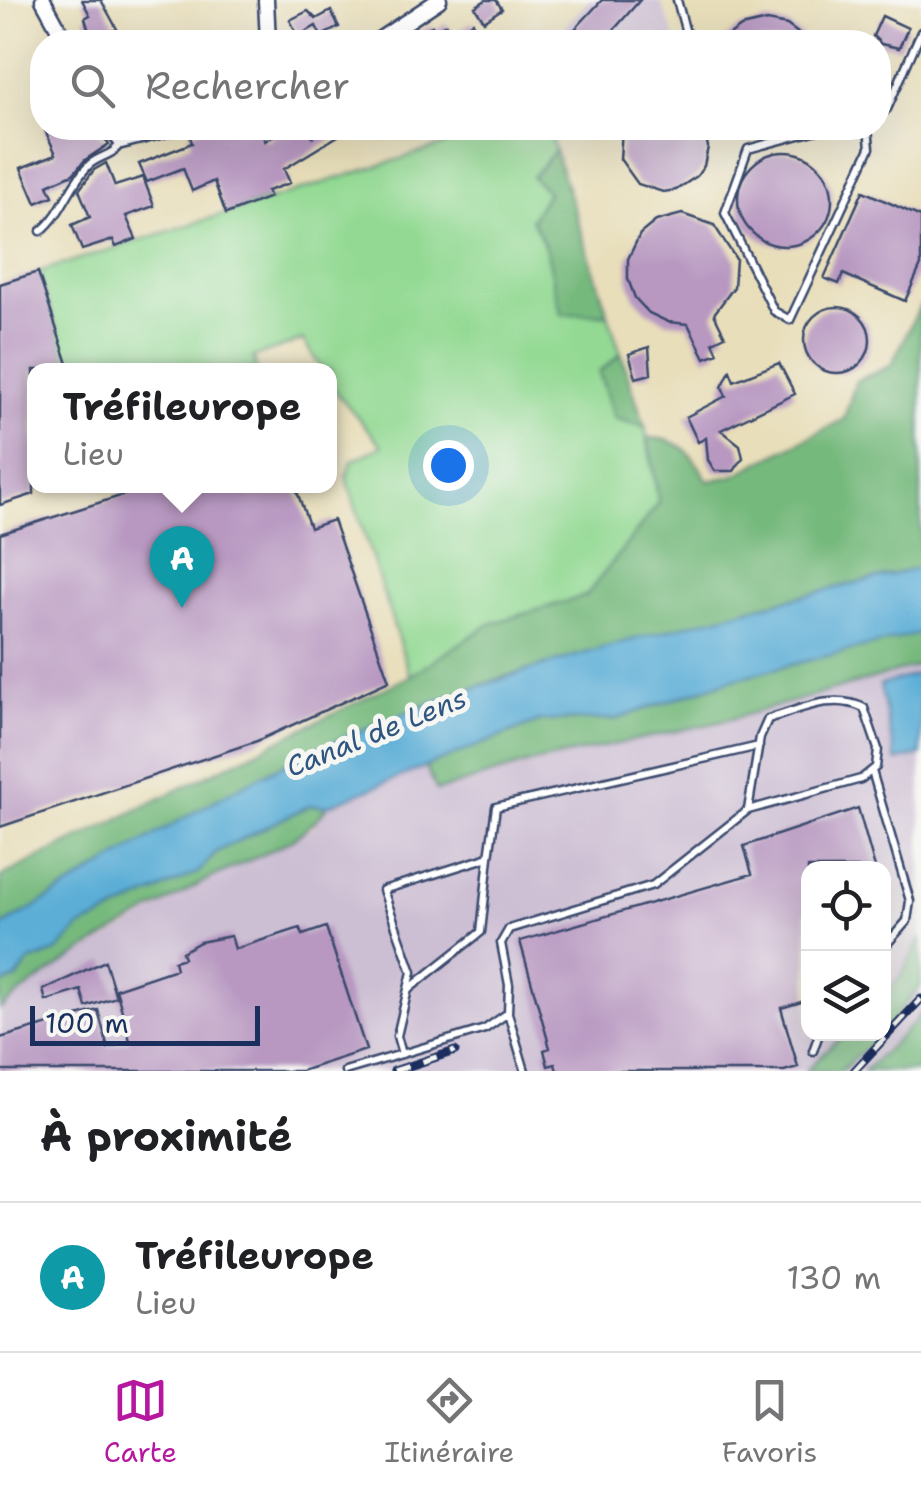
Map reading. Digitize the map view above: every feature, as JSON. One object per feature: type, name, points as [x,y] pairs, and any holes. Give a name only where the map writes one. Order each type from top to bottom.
[{"type":"street","points":[[44,0],[60,30]]},
{"type":"street","points":[[266,0],[267,30]]},
{"type":"street","points":[[394,30],[439,0]]},
{"type":"lane","points":[[677,0],[685,30]]},
{"type":"lane","points":[[891,99],[921,32]]},
{"type":"lane","points":[[40,231],[54,220],[85,170],[116,151],[122,140]]},
{"type":"lane","points":[[783,140],[748,150],[725,213],[774,310],[790,320],[870,148],[869,140]]},
{"type":"lane","points":[[748,810],[768,719],[821,703],[850,700],[864,708],[878,749],[872,771],[910,901],[907,921],[891,939]]},
{"type":"lane","points":[[410,989],[481,932],[496,807],[759,746]]},
{"type":"lane","points":[[525,1071],[508,1013],[509,985],[501,943],[509,929],[653,885],[748,810],[861,778],[872,771]]},
{"type":"lane","points":[[402,1054],[397,1036],[412,972],[383,890],[489,857]]},
{"type":"lane","points":[[345,1071],[485,1029],[508,1013]]},
{"type":"lane","points":[[812,1051],[816,1041]]},
{"type":"shaded area","points":[[589,0],[660,0],[672,30],[561,30]]},
{"type":"shaded area","points":[[921,665],[921,938],[901,977],[891,987],[891,861],[801,861],[801,1041],[837,1041],[806,1071],[0,1071],[0,1009],[39,978],[211,878],[312,828],[327,806],[425,765],[437,791],[533,762],[724,721]]},
{"type":"shaded area","points":[[921,986],[921,1013],[915,1022],[864,1071],[841,1071],[876,1041],[891,1041],[891,1025]]},
{"type":"green space","points":[[461,140],[552,140],[555,151],[533,177],[548,192],[531,219],[548,255],[562,313],[608,314],[621,354],[599,373],[614,418],[645,427],[659,503],[586,596],[490,624],[410,676],[346,477],[352,461],[382,446],[337,393],[337,363],[318,363],[303,340],[253,357],[255,363],[68,363],[38,272]]},
{"type":"green space","points":[[555,151],[608,314],[562,314],[548,255],[531,219],[548,192],[532,177]]},
{"type":"green space","points":[[921,304],[921,568],[759,606],[504,677],[425,705],[301,757],[0,927],[0,877],[410,676],[490,624],[586,596],[659,503],[648,438],[669,441],[685,449],[708,481],[733,476],[844,419],[856,381],[891,366]]},
{"type":"green space","points":[[621,354],[645,427],[614,418],[599,372]]},
{"type":"green space","points":[[921,633],[921,665],[724,721],[533,762],[437,791],[425,765],[540,721],[617,719],[729,680]]},
{"type":"green space","points":[[311,805],[327,806],[304,831],[129,923],[50,972],[0,1009],[0,985],[17,979],[29,962],[58,951],[79,928],[198,872],[216,852]]},
{"type":"green space","points":[[921,938],[921,986],[891,1022],[891,987]]},
{"type":"green space","points":[[921,1013],[921,1071],[864,1071],[915,1022]]},
{"type":"green space","points":[[837,1041],[873,1041],[841,1071],[806,1071]]},
{"type":"water","name":"Canal de Lens","points":[[921,568],[921,633],[729,680],[617,719],[540,721],[327,806],[310,805],[216,852],[199,872],[79,928],[58,951],[29,962],[16,979],[0,985],[0,927],[188,815],[304,755],[454,695],[608,646]]},
{"type":"water","points":[[921,673],[921,755],[896,761],[880,685]]},
{"type":"building","points":[[82,0],[101,0],[117,29],[88,30],[85,18],[90,15]]},
{"type":"building","points":[[486,0],[496,0],[502,9],[484,21],[475,7]]},
{"type":"building","points":[[602,0],[640,0],[614,30],[574,30]]},
{"type":"building","points":[[308,11],[316,19],[331,11],[339,27],[295,30],[290,20]]},
{"type":"building","points":[[882,16],[908,28],[899,48],[891,46],[891,30],[876,30]]},
{"type":"building","points":[[767,21],[794,30],[737,30]]},
{"type":"building","points":[[473,22],[477,30],[460,30]]},
{"type":"building","points":[[50,140],[106,140],[109,144],[85,160],[73,174],[48,185],[53,196],[36,203],[21,168],[56,154]]},
{"type":"building","points":[[191,140],[331,140],[284,169],[290,183],[267,191],[270,197],[226,214],[214,181],[192,191],[183,168],[147,182],[139,164],[192,143]]},
{"type":"building","points":[[621,140],[707,140],[708,147],[697,176],[676,190],[663,192],[638,184],[620,159]]},
{"type":"building","points":[[785,152],[803,156],[818,166],[828,181],[832,199],[828,217],[818,232],[803,242],[785,246],[767,242],[752,232],[742,217],[738,199],[742,181],[752,166],[767,156]]},
{"type":"building","points":[[106,163],[115,186],[143,177],[154,206],[126,216],[136,239],[116,247],[113,240],[82,250],[72,225],[90,217],[79,190],[94,170]]},
{"type":"building","points":[[863,191],[921,217],[921,265],[905,301],[843,274],[839,284],[824,278]]},
{"type":"building","points":[[682,214],[714,225],[736,259],[734,287],[714,314],[725,336],[713,342],[718,353],[705,358],[688,324],[668,322],[649,313],[635,298],[628,279],[628,259],[640,234],[656,221]]},
{"type":"building","points":[[38,272],[68,363],[27,363],[27,493],[34,494],[0,505],[0,284]]},
{"type":"building","points":[[837,307],[861,316],[870,340],[861,364],[837,373],[813,364],[804,340],[813,316]]},
{"type":"building","points":[[649,347],[651,374],[636,378],[629,354]]},
{"type":"building","points":[[779,363],[795,394],[721,430],[740,445],[743,458],[734,471],[715,471],[708,460],[706,438],[698,442],[686,417],[726,396],[722,387],[730,371],[734,381]]},
{"type":"building","points":[[130,493],[298,493],[310,528],[333,520],[389,681],[257,741],[0,827],[0,534]]},
{"type":"building","points":[[858,808],[873,861],[801,861],[801,1002],[781,1008],[798,1067],[784,1071],[557,1071],[555,1064],[548,1066],[544,1050],[550,1048],[520,941],[752,874],[744,846]]},
{"type":"building","points":[[326,927],[366,1050],[301,1071],[0,1071],[0,1038],[98,1010],[108,1048],[130,1041],[116,989],[176,969],[174,961],[184,958],[182,952],[200,942],[231,936],[235,949],[300,928],[303,935]]},
{"type":"building","points":[[105,961],[116,997],[86,1007],[81,990],[46,1001],[43,990]]},
{"type":"railway","points":[[854,1071],[921,999]]},
{"type":"railway","points":[[394,1071],[455,1051]]},
{"type":"place","name":"Tréfileurope","points":[[182,608]]}]
